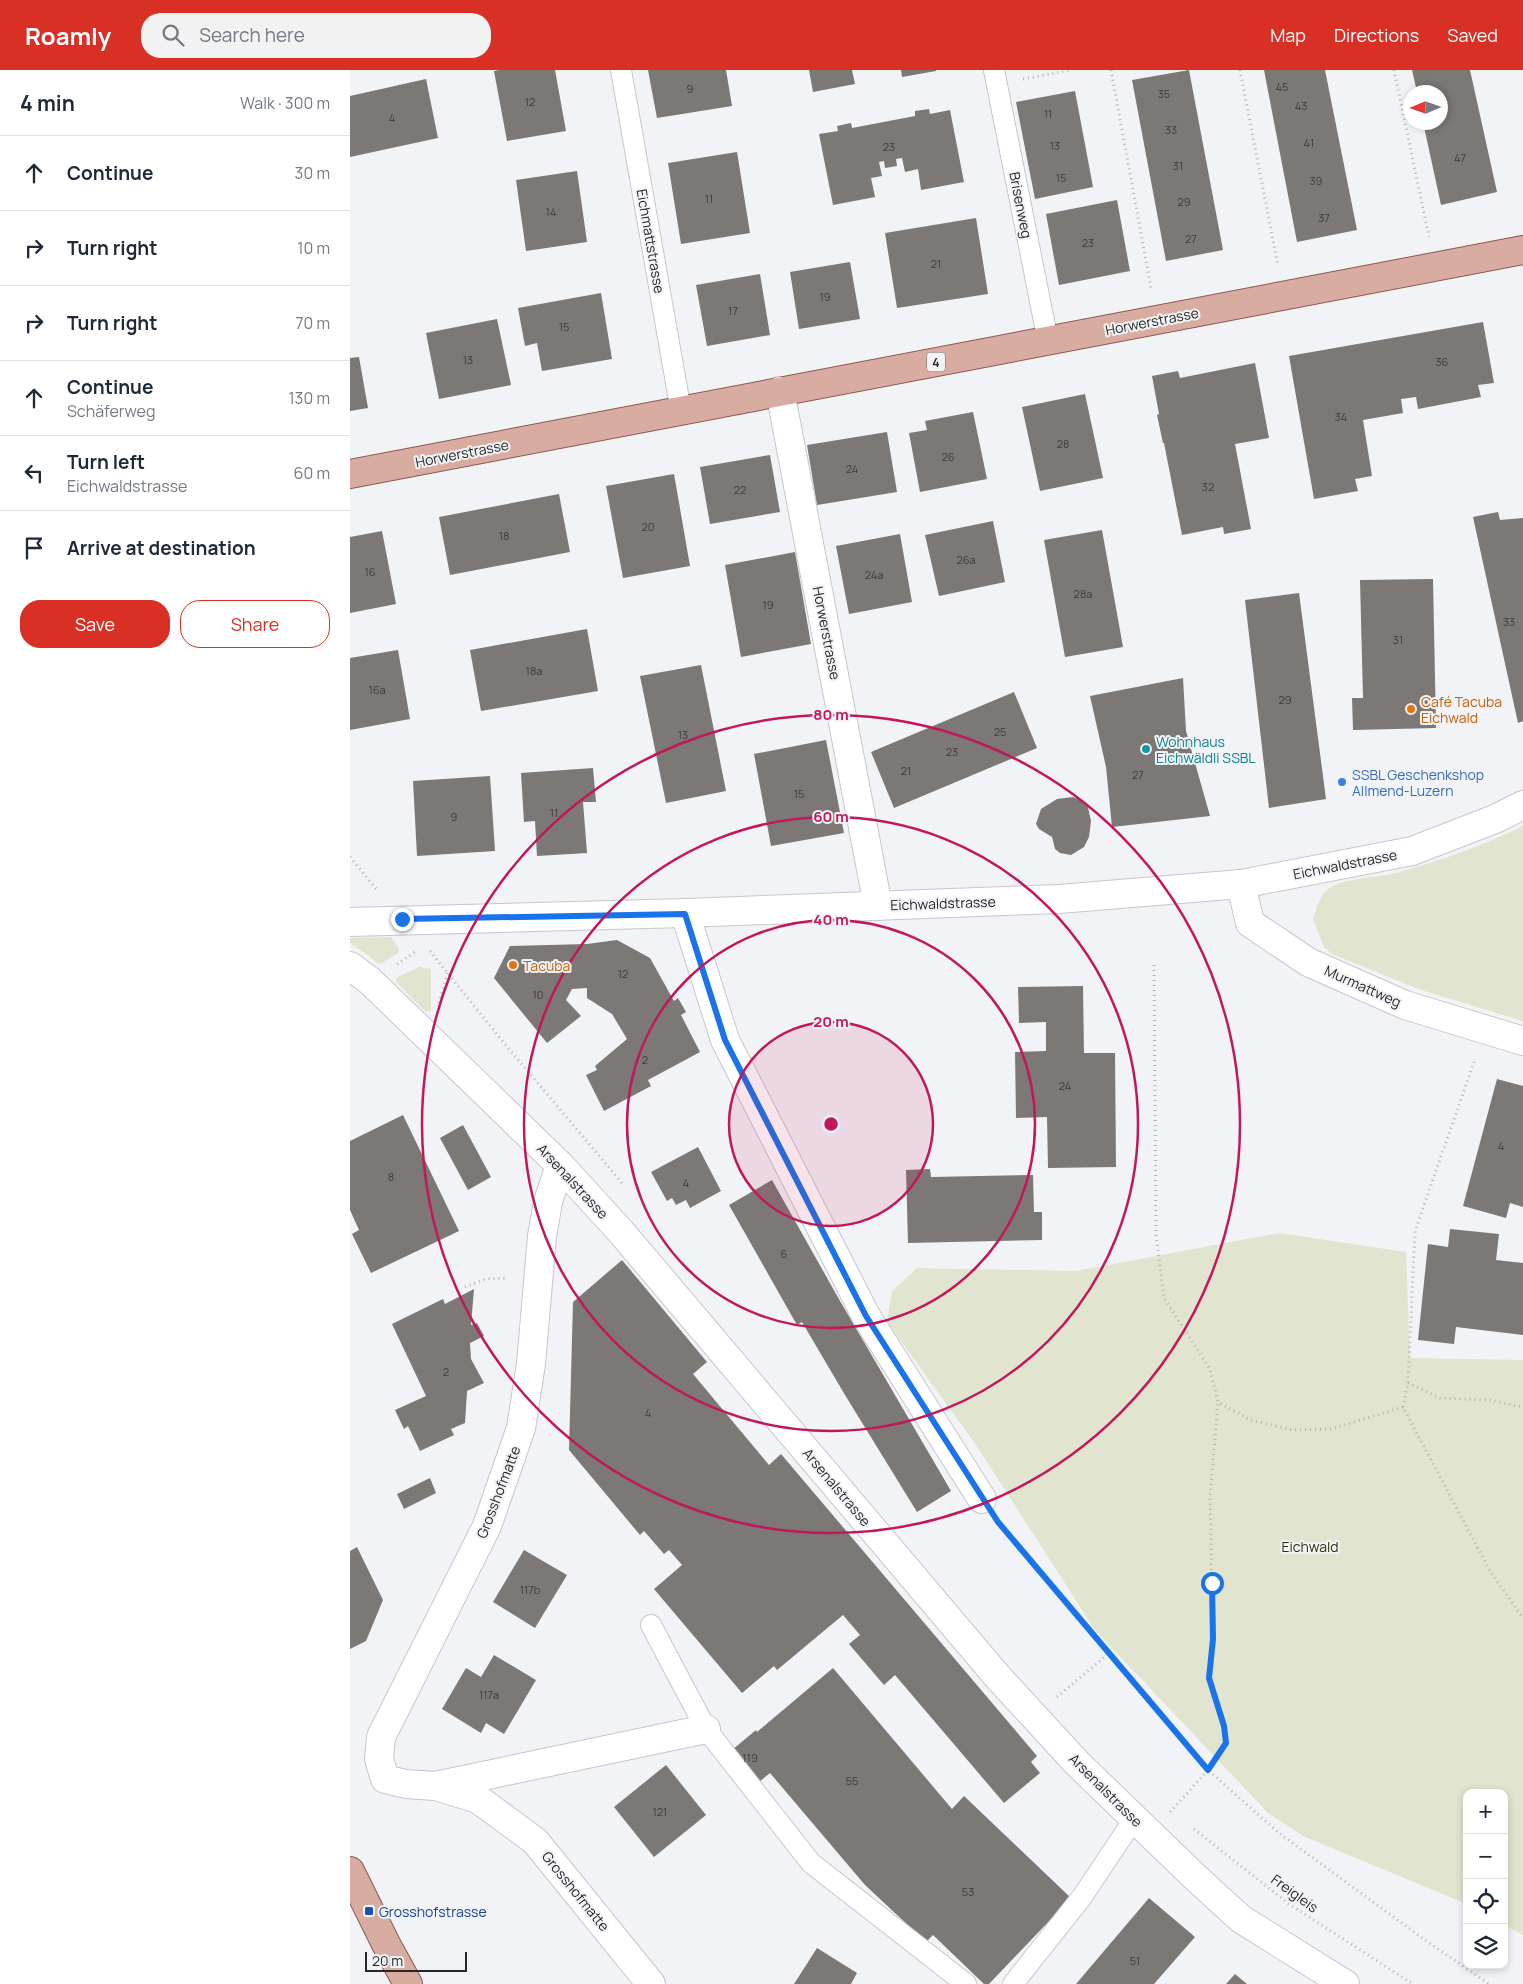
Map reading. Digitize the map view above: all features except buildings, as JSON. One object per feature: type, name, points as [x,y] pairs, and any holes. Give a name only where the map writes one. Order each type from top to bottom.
[{"type":"main road","name":"Horwerstrasse","points":[[350,474],[1523,250]]},
{"type":"main road","points":[[350,1871],[408,1984]]},
{"type":"street","name":"Horwerstrasse","points":[[780,391],[878,906]]},
{"type":"street","name":"Eichwaldstrasse","points":[[350,922],[685,914],[1059,899],[1241,884],[1412,851],[1495,820],[1523,805]]},
{"type":"street","name":"Murmattweg","points":[[1241,884],[1250,923],[1308,962],[1404,1004],[1523,1041]]},
{"type":"street","points":[[685,914],[725,1040],[866,1316],[982,1498]]},
{"type":"street","name":"Arsenalstrasse","points":[[350,966],[370,981],[560,1165],[622,1233],[997,1676],[1077,1763],[1194,1878],[1242,1919],[1345,1984]]},
{"type":"street","name":"Grosshofmatte","points":[[560,1165],[548,1202],[542,1236],[531,1364],[518,1438],[488,1526],[381,1737],[379,1759],[385,1779],[406,1784],[435,1786],[478,1799],[536,1841],[651,1984]]},
{"type":"street","name":"Grosshofmatte","points":[[435,1786],[706,1729]]},
{"type":"lane","name":"Eichmattstrasse","points":[[621,70],[681,411]]},
{"type":"lane","name":"Brisenweg","points":[[995,77],[1048,341]]},
{"type":"lane","points":[[651,1625],[706,1729],[811,1863],[966,1984]]},
{"type":"lane","points":[[1013,1984],[1082,1897],[1134,1818]]},
{"type":"path","points":[[995,77],[1072,70]]},
{"type":"path","points":[[1111,70],[1156,320]]},
{"type":"path","points":[[1240,70],[1284,296]]},
{"type":"path","points":[[1394,70],[1436,266]]},
{"type":"path","points":[[394,966],[418,950]]},
{"type":"path","points":[[1154,965],[1156,1235],[1164,1298],[1210,1368],[1218,1402],[1210,1497],[1213,1639],[1209,1678],[1224,1726],[1226,1743],[1208,1770],[1171,1811],[1178,1816]]},
{"type":"path","points":[[1486,1030],[1415,1231],[1408,1383],[1403,1407],[1490,1571],[1523,1618]]},
{"type":"path","points":[[465,1287],[485,1279],[512,1278]]},
{"type":"path","points":[[1408,1383],[1440,1398],[1489,1400],[1523,1407]]},
{"type":"path","points":[[1218,1402],[1250,1420],[1293,1430],[1331,1429],[1403,1407]]},
{"type":"path","points":[[982,1498],[998,1522],[1208,1770],[1279,1833],[1425,1940],[1489,1984]]},
{"type":"path","points":[[1058,1697],[1108,1654]]},
{"type":"path","name":"Freigleis","points":[[1193,1828],[1289,1904],[1413,1984]]},
{"type":"green space","points":[[1523,826],[1523,1021],[1421,990],[1332,954],[1324,947],[1313,919],[1321,897],[1333,886],[1350,880],[1396,873],[1428,863],[1477,846]]},
{"type":"green space","points":[[391,937],[399,949],[398,953],[380,964],[350,943],[350,938]]},
{"type":"green space","points":[[419,967],[431,969],[431,1011],[426,1012],[396,982],[396,978]]},
{"type":"green space","name":"Eichwald","points":[[1279,1233],[1406,1252],[1410,1358],[1523,1360],[1523,1935],[1508,1927],[1508,1789],[1463,1789],[1463,1902],[1305,1837],[1268,1813],[1095,1630],[976,1445],[887,1322],[892,1291],[917,1268],[1076,1271]]},
{"type":"place","name":"Café Tacuba Eichwald","points":[[1411,709]]},
{"type":"place","name":"Wohnhaus Eichwäldli SSBL","points":[[1146,749]]},
{"type":"place","name":"SSBL Geschenkshop Allmend-Luzern","points":[[1342,782]]},
{"type":"place","name":"Tacuba","points":[[513,965]]},
{"type":"place","name":"Grosshofstrasse","points":[[369,1911]]},
{"type":"route","points":[[402,919],[685,914],[725,1040],[866,1316],[998,1522],[1208,1770],[1226,1743],[1224,1726],[1209,1678],[1213,1639],[1212,1583]]}]
